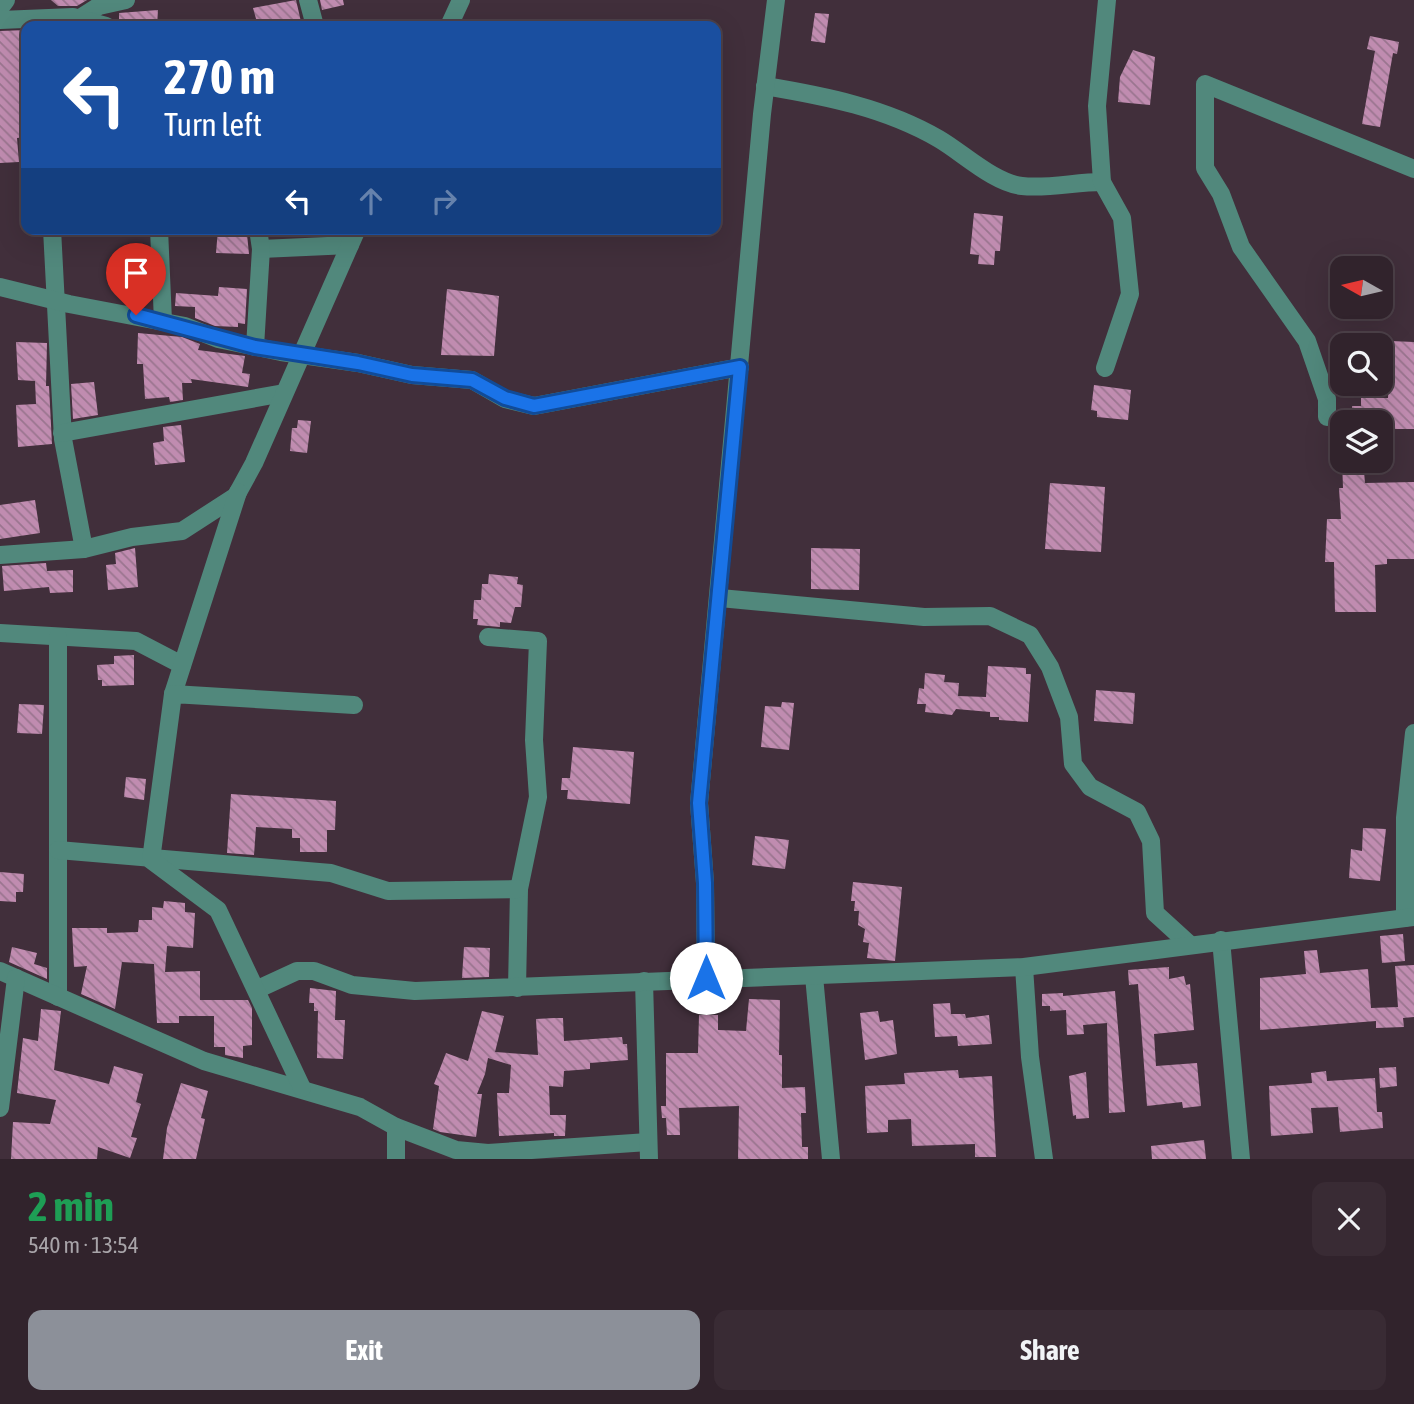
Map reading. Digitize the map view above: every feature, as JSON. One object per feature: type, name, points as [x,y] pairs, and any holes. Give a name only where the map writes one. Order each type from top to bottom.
[{"type":"street","points":[[0,9],[6,0]]},
{"type":"street","points":[[80,18],[99,6],[127,0]]},
{"type":"street","points":[[308,0],[314,21]]},
{"type":"street","points":[[451,21],[461,0]]},
{"type":"street","points":[[706,978],[705,883],[699,803],[720,598],[765,86],[776,0]]},
{"type":"street","points":[[1105,368],[1130,294],[1122,218],[1102,181],[1097,106],[1107,0]]},
{"type":"street","points":[[50,21],[80,18],[90,21]]},
{"type":"street","points":[[0,20],[21,21]]},
{"type":"street","points":[[1327,417],[1327,399],[1307,341],[1241,247],[1222,194],[1205,168],[1205,84],[1414,169]]},
{"type":"street","points":[[765,86],[827,96],[884,113],[939,138],[984,170],[1020,186],[1102,181]]},
{"type":"street","points":[[52,235],[62,433],[84,549]]},
{"type":"street","points":[[159,235],[163,321]]},
{"type":"street","points":[[255,347],[261,249],[259,235]]},
{"type":"street","points":[[261,249],[353,237]]},
{"type":"street","points":[[151,860],[173,694],[238,492],[353,237]]},
{"type":"street","points":[[0,287],[163,321],[218,339],[255,347],[412,375],[472,380],[505,398],[534,406],[740,367]]},
{"type":"street","points":[[62,433],[284,393]]},
{"type":"street","points":[[0,555],[84,549],[132,537],[182,531],[236,496],[238,492]]},
{"type":"street","points":[[720,598],[924,617],[990,615],[1030,635],[1050,667],[1069,717],[1073,764],[1090,787],[1137,812],[1151,841],[1156,913],[1189,944]]},
{"type":"street","points":[[0,633],[136,641],[182,665]]},
{"type":"street","points":[[58,637],[58,997]]},
{"type":"street","points":[[488,637],[538,641],[534,740],[538,797],[519,888],[517,988]]},
{"type":"street","points":[[173,694],[354,705]]},
{"type":"street","points":[[258,989],[297,971],[314,971],[352,985],[415,991],[1024,967],[1409,918],[1405,818],[1414,733]]},
{"type":"street","points":[[58,850],[151,860],[331,873],[388,891],[519,888]]},
{"type":"street","points":[[151,860],[218,910],[258,989],[302,1088]]},
{"type":"street","points":[[1221,940],[1241,1159]]},
{"type":"street","points":[[1024,967],[1030,1057],[1044,1159]]},
{"type":"street","points":[[0,1108],[8,974],[204,1061],[360,1107],[396,1127],[456,1150],[488,1153],[649,1150],[644,981]]},
{"type":"street","points":[[814,976],[831,1159]]},
{"type":"street","points":[[396,1127],[396,1159]]},
{"type":"building","points":[[51,0],[87,0],[77,6],[58,6]]},
{"type":"building","points":[[296,0],[301,21],[257,21],[253,8]]},
{"type":"building","points":[[320,0],[343,0],[344,5],[322,10]]},
{"type":"building","points":[[158,10],[157,21],[119,21],[119,13]]},
{"type":"building","points":[[815,13],[829,14],[825,43],[811,41]]},
{"type":"building","points":[[21,30],[21,138],[17,138],[19,162],[0,163],[0,31]]},
{"type":"building","points":[[1370,36],[1399,42],[1397,54],[1393,53],[1380,127],[1362,124],[1375,51],[1367,49]]},
{"type":"building","points":[[1133,50],[1155,57],[1150,105],[1118,102],[1120,77]]},
{"type":"building","points":[[974,213],[1003,216],[1000,251],[995,251],[994,265],[978,264],[979,255],[970,254]]},
{"type":"building","points":[[218,235],[247,235],[249,254],[216,253]]},
{"type":"building","points":[[219,287],[247,289],[245,324],[238,323],[238,327],[215,326],[195,318],[195,307],[175,306],[176,293],[218,296]]},
{"type":"building","points":[[447,289],[499,296],[494,356],[441,355]]},
{"type":"building","points":[[138,333],[182,337],[200,344],[198,350],[245,356],[242,373],[250,374],[248,387],[191,379],[192,383],[182,383],[183,400],[170,402],[169,397],[145,399],[143,364],[137,364]]},
{"type":"building","points":[[1393,341],[1414,342],[1414,429],[1393,429],[1393,410],[1352,410],[1352,406],[1361,406],[1361,398],[1393,396]]},
{"type":"building","points":[[16,342],[47,343],[46,386],[49,386],[52,444],[18,447],[16,405],[36,404],[35,381],[18,380]]},
{"type":"building","points":[[94,382],[98,415],[73,419],[71,384]]},
{"type":"building","points":[[1094,385],[1131,390],[1128,420],[1097,417],[1097,411],[1091,410]]},
{"type":"building","points":[[298,420],[311,421],[307,453],[290,451],[292,428],[297,428]]},
{"type":"building","points":[[181,425],[185,462],[155,465],[153,443],[164,441],[163,427]]},
{"type":"building","points":[[1342,473],[1364,473],[1365,483],[1414,482],[1414,559],[1387,559],[1387,564],[1375,565],[1376,612],[1335,612],[1334,562],[1325,562],[1327,519],[1341,519],[1339,488],[1343,488]]},
{"type":"building","points":[[1050,483],[1105,487],[1101,552],[1045,549]]},
{"type":"building","points":[[35,500],[40,533],[0,539],[0,505]]},
{"type":"building","points":[[135,548],[138,587],[108,590],[106,565],[116,564],[115,553]]},
{"type":"building","points":[[811,548],[860,549],[859,590],[811,589]]},
{"type":"building","points":[[46,563],[47,571],[73,570],[73,592],[50,593],[49,587],[4,591],[2,566]]},
{"type":"building","points":[[489,574],[518,577],[517,584],[523,585],[521,607],[515,607],[511,623],[500,622],[500,627],[477,625],[478,619],[473,619],[474,600],[481,600],[482,584],[488,584]]},
{"type":"building","points":[[134,655],[134,685],[102,686],[102,680],[98,680],[97,665],[114,664],[114,656]]},
{"type":"building","points":[[988,666],[1026,668],[1026,674],[1031,674],[1028,722],[999,720],[999,717],[990,717],[990,712],[956,709],[952,715],[925,712],[926,704],[917,704],[919,688],[924,689],[925,673],[945,675],[944,682],[959,683],[958,696],[986,697]]},
{"type":"building","points":[[1096,690],[1135,693],[1133,724],[1094,721]]},
{"type":"building","points":[[782,702],[794,703],[789,750],[761,747],[765,706],[781,707]]},
{"type":"building","points":[[19,704],[44,705],[42,734],[17,733]]},
{"type":"building","points":[[573,747],[634,752],[630,804],[567,799],[568,790],[561,790],[562,778],[570,778]]},
{"type":"building","points":[[126,777],[146,779],[144,800],[124,797]]},
{"type":"building","points":[[231,794],[336,801],[335,830],[327,830],[327,852],[300,852],[300,838],[292,838],[292,829],[256,827],[254,855],[227,853]]},
{"type":"building","points":[[1363,828],[1386,829],[1380,881],[1349,878],[1351,849],[1362,851]]},
{"type":"building","points":[[755,836],[789,840],[785,869],[752,865]]},
{"type":"building","points":[[0,872],[24,874],[23,892],[16,892],[16,902],[0,901]]},
{"type":"building","points":[[853,882],[902,887],[895,961],[867,958],[869,943],[863,942],[865,929],[858,925],[859,911],[854,911],[855,901],[851,901]]},
{"type":"building","points":[[164,901],[185,903],[185,912],[195,913],[193,948],[167,946],[165,972],[200,971],[200,1000],[248,1000],[252,1008],[252,1045],[243,1046],[243,1058],[225,1055],[225,1047],[214,1047],[214,1016],[179,1016],[179,1023],[157,1023],[154,964],[122,962],[115,1009],[81,994],[87,966],[74,967],[72,928],[107,928],[107,933],[138,932],[139,920],[152,920],[152,907],[163,908]]},
{"type":"building","points":[[1403,934],[1405,961],[1382,963],[1380,936]]},
{"type":"building","points":[[12,947],[37,953],[34,964],[47,968],[47,979],[9,962]]},
{"type":"building","points":[[464,947],[490,948],[489,977],[462,978]]},
{"type":"building","points":[[1317,950],[1320,973],[1368,969],[1371,1008],[1398,1007],[1395,966],[1414,965],[1414,1017],[1403,1018],[1404,1027],[1376,1028],[1376,1021],[1260,1030],[1260,978],[1306,974],[1304,951]]},
{"type":"building","points":[[1169,967],[1169,979],[1184,976],[1186,985],[1190,984],[1194,1030],[1154,1034],[1156,1066],[1197,1063],[1201,1106],[1183,1108],[1182,1102],[1147,1106],[1138,984],[1129,985],[1128,970]]},
{"type":"building","points":[[310,988],[336,991],[335,1020],[345,1020],[343,1059],[317,1058],[318,1011],[314,1011],[314,1003],[309,1003]]},
{"type":"building","points":[[1115,991],[1125,1112],[1109,1113],[1107,1023],[1083,1025],[1084,1034],[1067,1035],[1066,1010],[1050,1011],[1050,1006],[1042,1006],[1042,994],[1063,993],[1063,996]]},
{"type":"building","points":[[749,999],[780,1000],[779,1055],[782,1055],[782,1088],[805,1087],[806,1113],[801,1113],[802,1147],[808,1147],[808,1159],[738,1159],[739,1106],[679,1108],[680,1135],[667,1135],[666,1118],[662,1118],[661,1106],[666,1106],[666,1053],[698,1053],[699,1015],[718,1015],[718,1030],[746,1031]]},
{"type":"building","points":[[950,1003],[951,1014],[965,1014],[966,1018],[989,1015],[992,1044],[958,1046],[957,1036],[935,1037],[933,1004]]},
{"type":"building","points":[[41,1009],[61,1011],[54,1070],[109,1084],[114,1066],[143,1074],[136,1102],[141,1104],[131,1137],[137,1138],[130,1158],[98,1147],[97,1159],[11,1159],[13,1122],[50,1124],[56,1100],[17,1093],[23,1038],[38,1041]]},
{"type":"building","points":[[482,1011],[504,1016],[495,1052],[538,1055],[536,1019],[563,1018],[564,1041],[622,1037],[623,1044],[627,1044],[628,1060],[590,1063],[590,1069],[564,1071],[563,1087],[549,1086],[550,1115],[566,1115],[565,1136],[554,1136],[554,1133],[499,1136],[497,1093],[509,1093],[511,1065],[488,1058],[477,1094],[482,1094],[476,1137],[440,1132],[433,1129],[439,1086],[434,1084],[446,1053],[468,1061]]},
{"type":"building","points":[[878,1011],[880,1022],[893,1020],[897,1054],[865,1060],[860,1013]]},
{"type":"building","points":[[1396,1067],[1397,1086],[1380,1088],[1379,1068]]},
{"type":"building","points":[[958,1070],[959,1078],[992,1076],[996,1157],[975,1157],[975,1144],[912,1146],[911,1119],[888,1120],[888,1132],[867,1133],[865,1086],[905,1084],[904,1073]]},
{"type":"building","points":[[1326,1071],[1327,1081],[1375,1078],[1377,1112],[1382,1112],[1383,1128],[1340,1132],[1338,1107],[1311,1108],[1313,1133],[1271,1136],[1269,1086],[1312,1083],[1311,1073]]},
{"type":"building","points":[[1086,1072],[1089,1118],[1076,1119],[1076,1115],[1073,1116],[1069,1076]]},
{"type":"building","points":[[181,1083],[208,1091],[201,1118],[205,1119],[196,1159],[163,1159],[167,1128]]},
{"type":"building","points":[[1204,1140],[1206,1159],[1152,1159],[1151,1146]]},
{"type":"route","points":[[136,315],[185,326],[218,339],[255,347],[358,363],[412,375],[472,380],[505,398],[534,406],[740,367],[699,803],[705,883],[706,978]]}]
